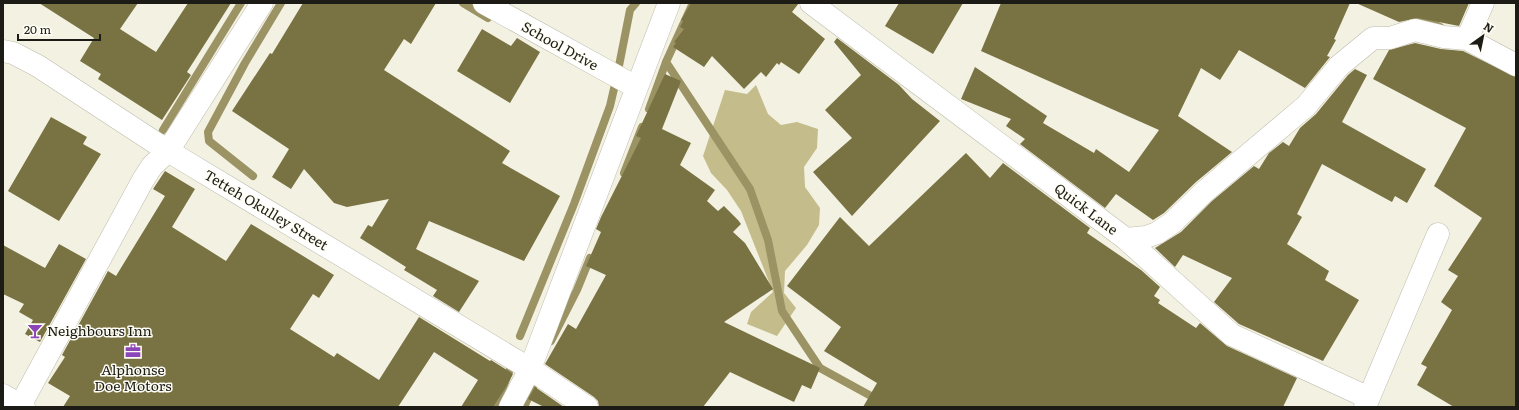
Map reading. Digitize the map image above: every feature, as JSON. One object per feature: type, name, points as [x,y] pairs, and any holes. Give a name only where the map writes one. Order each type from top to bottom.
[{"type":"street","points":[[16,402],[143,180],[152,166],[168,151],[262,3]]},
{"type":"street","name":"School Drive","points":[[484,3],[636,87]]},
{"type":"street","points":[[510,407],[530,369],[669,3]]},
{"type":"street","name":"Quick Lane","points":[[811,3],[1126,240],[1232,335],[1367,402]]},
{"type":"street","points":[[1468,39],[1483,3]]},
{"type":"street","points":[[1126,240],[1146,238],[1157,234],[1172,223],[1204,192],[1306,106],[1339,66],[1373,38],[1390,38],[1415,30],[1444,37],[1468,39],[1516,65]]},
{"type":"street","name":"Tetteh Okulley Street","points":[[3,51],[13,53],[38,66],[168,151],[530,369],[587,407]]},
{"type":"street","points":[[1367,402],[1438,234]]},
{"type":"shaded area","points":[[756,85],[768,114],[781,125],[797,122],[818,129],[817,148],[804,167],[805,187],[820,208],[819,225],[807,245],[785,271],[784,293],[796,308],[777,336],[747,324],[751,312],[773,292],[741,211],[727,190],[711,173],[703,156],[725,90],[747,94]]},
{"type":"building","points":[[39,3],[138,3],[120,29],[156,52],[188,3],[231,3],[187,72],[191,75],[162,120],[98,79],[101,74],[80,61],[94,38]]},
{"type":"building","points":[[303,3],[436,3],[411,44],[404,39],[384,70],[510,151],[502,163],[560,196],[524,261],[429,221],[416,249],[479,281],[459,312],[433,296],[437,290],[404,270],[406,267],[360,238],[368,225],[372,227],[389,199],[347,207],[334,203],[304,169],[291,189],[272,177],[289,149],[232,111],[270,53],[272,54]]},
{"type":"building","points":[[691,3],[799,3],[792,12],[825,39],[799,74],[781,62],[779,65],[777,63],[766,77],[761,72],[744,89],[712,56],[704,67],[673,47],[676,43],[674,42],[684,29],[680,27],[683,21],[681,20]]},
{"type":"building","points":[[899,3],[963,3],[933,54],[885,26]]},
{"type":"building","points":[[1001,3],[1350,3],[1334,39],[1336,40],[1327,56],[1330,57],[1305,88],[1239,50],[1220,80],[1201,68],[1178,116],[1232,152],[1196,182],[1164,213],[1153,220],[1116,194],[1105,208],[1020,144],[1025,139],[1006,126],[1011,119],[961,99],[975,67],[1047,116],[1043,123],[1094,153],[1096,149],[1129,172],[1159,130],[981,51]]},
{"type":"building","points":[[1356,3],[1469,3],[1459,26],[1418,18],[1399,22]]},
{"type":"building","points":[[482,29],[511,46],[517,38],[540,52],[510,103],[457,71]]},
{"type":"building","points":[[837,38],[899,85],[912,99],[940,121],[852,216],[813,172],[852,138],[825,110],[861,75],[834,42]]},
{"type":"building","points":[[1415,43],[1441,49],[1463,51],[1516,77],[1516,407],[1454,407],[1417,385],[1427,367],[1421,364],[1452,310],[1441,302],[1458,276],[1448,270],[1482,218],[1434,186],[1466,128],[1373,79],[1389,50]]},
{"type":"building","points":[[1355,69],[1367,75],[1342,122],[1426,169],[1407,203],[1395,196],[1392,202],[1322,164],[1297,214],[1302,217],[1287,244],[1329,271],[1325,280],[1359,300],[1323,361],[1239,324],[1214,302],[1232,278],[1183,255],[1175,267],[1155,248],[1181,232],[1212,201],[1254,166],[1259,169],[1269,153],[1283,142],[1289,146],[1300,128],[1316,114],[1348,75]]},
{"type":"building","points":[[665,74],[681,81],[662,129],[691,143],[680,165],[715,190],[707,201],[718,211],[724,206],[741,224],[733,232],[745,243],[773,289],[724,322],[820,368],[811,389],[802,385],[794,402],[730,372],[703,407],[599,407],[598,401],[594,397],[545,364],[568,324],[576,329],[606,275],[586,266],[601,232],[596,229],[641,138],[636,136]]},
{"type":"building","points":[[51,117],[87,137],[83,144],[101,154],[59,221],[8,191]]},
{"type":"building","points":[[966,153],[990,178],[1003,163],[1090,228],[1087,233],[1141,270],[1160,287],[1154,296],[1160,300],[1158,303],[1196,328],[1200,323],[1227,346],[1297,378],[1283,407],[863,407],[877,383],[824,351],[841,327],[787,286],[840,217],[869,246]]},
{"type":"building","points":[[165,171],[195,189],[172,227],[226,261],[251,224],[334,275],[319,298],[313,294],[290,329],[334,357],[337,353],[379,380],[419,317],[513,374],[493,407],[461,407],[478,380],[434,352],[398,407],[63,407],[70,396],[48,383],[65,357],[62,355],[108,271],[116,276],[165,196],[153,189]]},
{"type":"building","points":[[59,244],[86,259],[40,342],[25,334],[33,320],[19,312],[24,304],[3,294],[3,245],[45,268]]},
{"type":"building","points":[[535,387],[564,407],[544,407],[528,399]]},
{"type":"waterway","points":[[163,130],[241,3]]},
{"type":"waterway","points":[[253,176],[209,141],[208,132],[245,63],[281,3]]},
{"type":"waterway","points":[[463,3],[488,18]]},
{"type":"waterway","points":[[617,76],[630,10],[636,3]]},
{"type":"waterway","points":[[649,109],[666,62],[693,3]]},
{"type":"waterway","points":[[1412,15],[1440,27]]},
{"type":"waterway","points":[[666,62],[750,189],[768,240],[782,311],[820,368],[891,407]]},
{"type":"waterway","points":[[520,336],[574,204],[610,106],[616,80],[614,79]]},
{"type":"waterway","points":[[624,173],[642,127]]},
{"type":"waterway","points":[[551,341],[577,290],[590,258]]},
{"type":"waterway","points":[[496,407],[511,366]]},
{"type":"waterway","points":[[524,407],[538,376]]},
{"type":"place","name":"Neighbours Inn","points":[[35,331]]},
{"type":"place","name":"Alphonse Doe Motors","points":[[133,351]]}]
